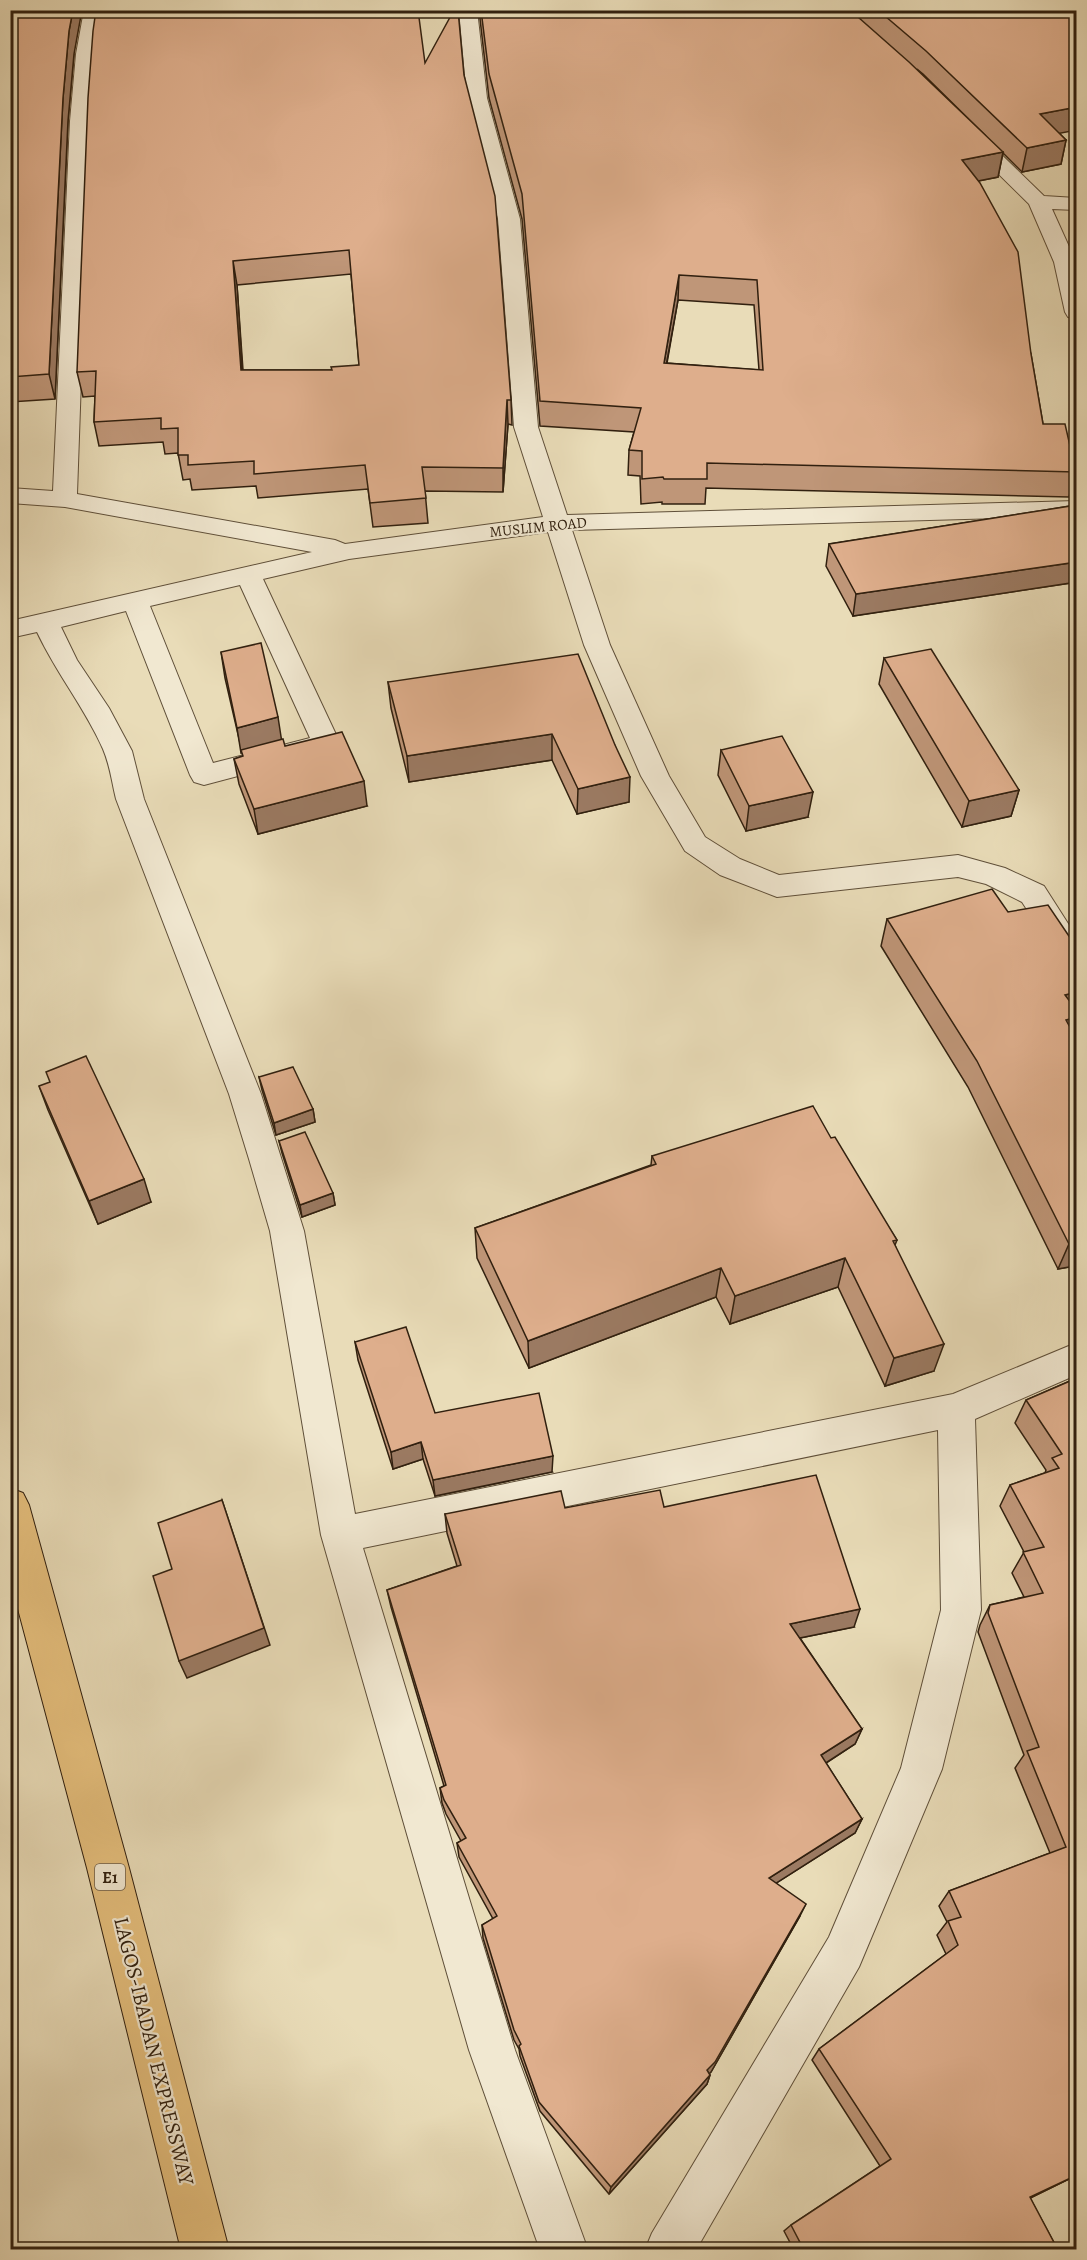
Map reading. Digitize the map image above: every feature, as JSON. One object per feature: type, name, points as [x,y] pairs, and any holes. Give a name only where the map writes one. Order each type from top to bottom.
[{"type":"highway","name":"LAGOS-IBADAN EXPRESSWAY","points":[[10,1505],[108,1868],[205,2250]]},
{"type":"street","points":[[65,499],[70,323],[77,194],[87,38],[93,10]]},
{"type":"street","points":[[468,10],[477,98],[509,219],[526,427],[597,645],[654,776],[695,844],[730,867],[777,886],[958,866],[995,876],[1033,894],[1077,960]]},
{"type":"street","points":[[955,121],[1038,202],[1065,262],[1077,312]]},
{"type":"street","points":[[1038,202],[1077,204]]},
{"type":"street","points":[[10,495],[65,499],[349,551]]},
{"type":"street","name":"MUSLIM ROAD","points":[[10,630],[349,551],[558,523],[1077,508]]},
{"type":"street","points":[[135,601],[204,775],[326,743],[248,574]]},
{"type":"street","points":[[46,622],[64,661],[95,708],[118,751],[130,799],[249,1105],[287,1231],[340,1535],[492,2050],[564,2250]]},
{"type":"street","points":[[340,1535],[956,1410],[1077,1359]]},
{"type":"street","points":[[669,2250],[844,1952],[921,1769],[961,1610],[956,1410]]},
{"type":"building","points":[[10,10],[73,10],[63,98],[49,374],[10,377]]},
{"type":"building","points":[[96,10],[418,10],[425,63],[454,10],[458,10],[464,75],[495,196],[511,400],[507,400],[503,468],[422,467],[426,498],[370,503],[365,465],[254,474],[254,461],[188,465],[188,455],[178,455],[178,428],[161,429],[161,418],[94,422],[96,371],[77,372],[88,98]],"holes":[[[349,250],[359,365],[331,367],[332,370],[241,370],[233,261]]]},
{"type":"building","points":[[481,10],[850,10],[909,62],[1003,152],[962,160],[980,183],[1018,252],[1031,354],[1043,424],[1065,424],[1076,472],[707,463],[707,479],[664,479],[663,477],[642,479],[642,451],[629,450],[641,408],[540,401],[522,194],[489,74]],"holes":[[[679,275],[757,280],[763,370],[664,363]]]},
{"type":"building","points":[[878,10],[1077,10],[1077,107],[1040,114],[1066,140],[1027,148],[926,51]]},
{"type":"building","points":[[1077,505],[1077,562],[856,594],[829,544]]},
{"type":"building","points":[[261,643],[278,717],[237,728],[221,652]]},
{"type":"building","points":[[931,649],[1019,790],[969,801],[884,658]]},
{"type":"building","points":[[578,654],[630,777],[578,789],[552,734],[407,756],[388,682]]},
{"type":"building","points":[[342,732],[364,781],[254,809],[234,759],[243,756],[241,750],[283,739],[285,746]]},
{"type":"building","points":[[782,736],[813,792],[749,806],[721,750]]},
{"type":"building","points":[[992,889],[1008,912],[1048,905],[1073,942],[1077,943],[1077,992],[1065,995],[1077,1011],[1077,1017],[1066,1020],[1077,1040],[1077,1243],[1069,1244],[977,1061],[887,919]]},
{"type":"building","points":[[86,1056],[144,1179],[89,1201],[39,1086],[50,1082],[46,1072]]},
{"type":"building","points":[[293,1067],[313,1109],[274,1123],[259,1077]]},
{"type":"building","points":[[813,1106],[831,1138],[835,1137],[897,1240],[893,1241],[944,1344],[894,1358],[845,1258],[735,1296],[721,1268],[528,1341],[475,1228],[656,1164],[652,1156]]},
{"type":"building","points":[[305,1132],[333,1193],[300,1205],[279,1141]]},
{"type":"building","points":[[406,1327],[435,1413],[539,1393],[553,1456],[433,1480],[421,1442],[391,1452],[355,1342]]},
{"type":"building","points":[[1077,1378],[1077,2175],[1030,2197],[1058,2250],[804,2250],[791,2225],[891,2159],[819,2049],[958,1945],[948,1921],[961,1917],[949,1891],[1066,1847],[1027,1751],[1039,1747],[988,1613],[990,1605],[1043,1593],[1023,1552],[1044,1547],[1010,1485],[1059,1468],[1052,1458],[1062,1454],[1026,1400]]},
{"type":"building","points":[[816,1475],[860,1609],[790,1624],[862,1729],[821,1755],[862,1819],[769,1878],[806,1904],[715,2062],[707,2070],[710,2075],[611,2187],[539,2102],[519,2046],[521,2044],[514,2030],[482,1925],[497,1916],[457,1843],[466,1838],[444,1800],[440,1788],[446,1785],[387,1590],[461,1565],[445,1514],[561,1491],[565,1508],[660,1490],[664,1507]]},
{"type":"building","points":[[222,1500],[264,1628],[179,1661],[153,1576],[172,1569],[158,1523]]}]
